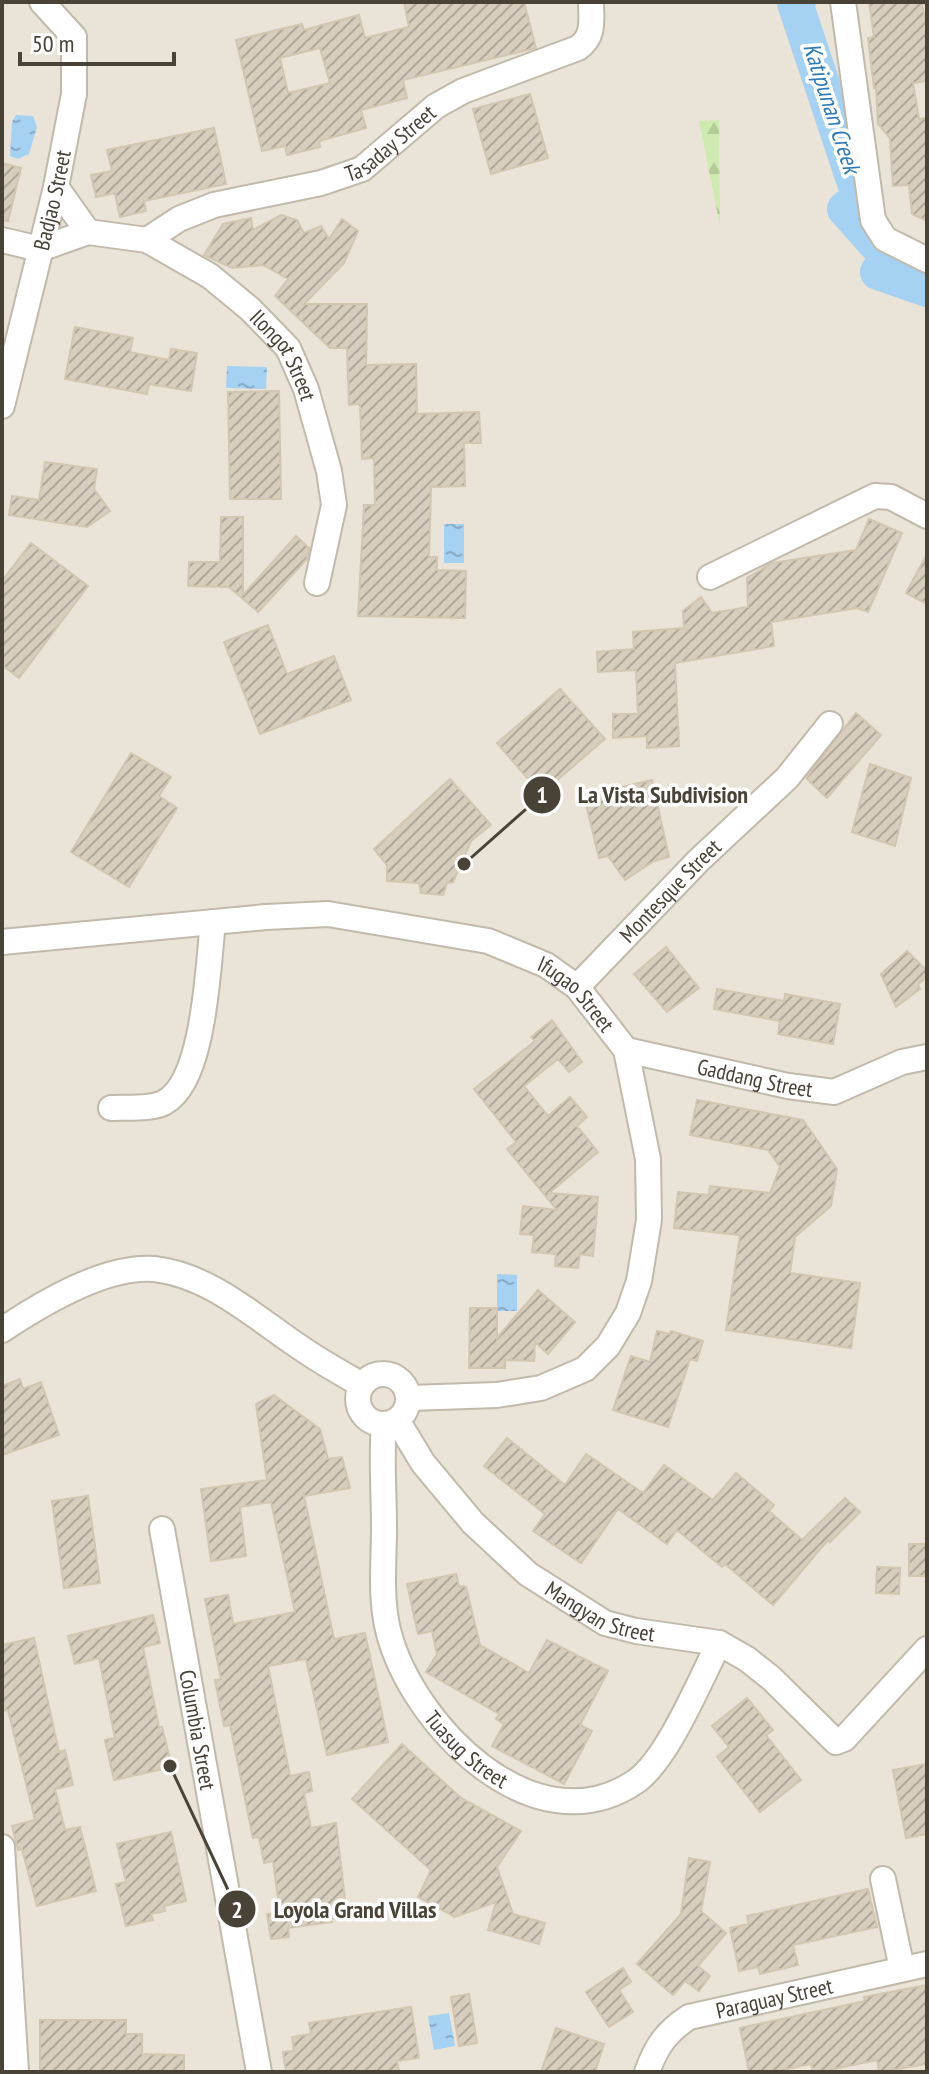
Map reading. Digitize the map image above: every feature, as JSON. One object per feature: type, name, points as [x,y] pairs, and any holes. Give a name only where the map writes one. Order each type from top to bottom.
[{"type":"street","name":"Badjao Street","points":[[2,406],[56,187],[74,94],[74,37],[42,2]]},
{"type":"street","name":"Tasaday Street","points":[[147,240],[179,219],[214,205],[321,183],[362,169],[436,106],[463,91],[578,48],[586,42],[591,32],[591,2]]},
{"type":"street","points":[[843,2],[873,220],[885,239],[927,260]]},
{"type":"street","points":[[56,187],[88,232]]},
{"type":"street","name":"Ilongot Street","points":[[40,249],[88,232],[147,240],[210,276],[250,309],[288,348],[306,389],[329,471],[334,505],[317,583]]},
{"type":"street","points":[[2,240],[40,249]]},
{"type":"street","points":[[710,577],[875,496],[891,497],[927,516]]},
{"type":"street","name":"Montesque Street","points":[[577,987],[698,861],[787,778],[830,724]]},
{"type":"street","name":"Ifugao Street","points":[[2,942],[328,914],[488,941],[546,965],[577,987],[626,1050],[648,1159],[649,1220],[639,1281],[628,1313],[608,1346],[585,1369],[541,1388],[397,1414]]},
{"type":"street","points":[[111,1108],[162,1105],[176,1096],[198,1042],[213,922]]},
{"type":"street","name":"Gaddang Street","points":[[626,1050],[788,1086],[834,1092],[902,1062],[927,1057]]},
{"type":"street","points":[[2,1330],[91,1280],[126,1271],[152,1269],[171,1273],[226,1295],[304,1350],[362,1385]]},
{"type":"street","points":[[390,1374],[403,1383],[397,1414],[369,1420],[360,1408],[362,1385],[374,1375],[390,1374]]},
{"type":"street","name":"Tuasug Street","points":[[397,1414],[381,1460],[383,1597],[388,1631],[406,1677],[436,1722],[467,1754],[506,1784],[541,1798],[583,1802],[613,1794],[637,1781],[658,1760],[719,1643]]},
{"type":"street","name":"Mangyan Street","points":[[397,1414],[423,1463],[473,1523],[528,1574],[605,1623],[636,1631],[719,1643],[771,1678],[834,1741],[844,1739],[927,1649]]},
{"type":"street","name":"Columbia Street","points":[[162,1529],[259,2072]]},
{"type":"street","points":[[2,1847],[16,2072]]},
{"type":"street","points":[[883,1879],[902,1969]]},
{"type":"street","name":"Paraguay Street","points":[[647,2072],[660,2041],[671,2028],[689,2017],[927,1964]]},
{"type":"shaded area","points":[[2,2],[927,2],[927,2072],[2,2072]]},
{"type":"green space","points":[[719,120],[720,226],[699,121]]},
{"type":"water","points":[[16,115],[33,116],[37,127],[29,154],[18,159],[10,156],[12,122]]},
{"type":"water","points":[[227,366],[267,367],[266,389],[226,388]]},
{"type":"water","points":[[444,524],[464,524],[464,563],[444,563]]},
{"type":"water","points":[[497,1274],[517,1275],[517,1311],[497,1311]]},
{"type":"water","points":[[449,2013],[455,2046],[434,2050],[428,2016]]},
{"type":"building","points":[[404,2],[524,2],[536,48],[403,80],[407,98],[361,110],[366,128],[319,141],[320,147],[287,155],[285,146],[262,151],[236,40],[302,24],[304,30],[359,15],[365,38],[409,27]],"holes":[[[320,48],[330,83],[288,93],[280,58]]]},
{"type":"building","points":[[869,2],[922,2],[927,31],[927,81],[913,83],[919,119],[927,118],[927,221],[912,214],[909,185],[893,186],[890,138],[878,124],[868,38],[874,37]]},
{"type":"building","points":[[530,94],[548,158],[491,174],[473,109]]},
{"type":"building","points":[[214,128],[226,184],[144,201],[146,211],[120,217],[115,193],[96,197],[91,175],[112,171],[107,150]]},
{"type":"building","points":[[2,163],[21,168],[8,221],[2,220]]},
{"type":"building","points":[[281,215],[297,220],[304,233],[321,226],[329,239],[342,219],[358,231],[344,263],[304,304],[367,304],[366,365],[416,364],[417,414],[479,412],[481,443],[464,443],[465,486],[431,487],[429,557],[437,557],[437,570],[466,571],[465,618],[358,616],[364,505],[375,505],[374,458],[362,459],[360,404],[349,405],[347,348],[330,348],[275,296],[288,279],[263,265],[232,268],[204,255],[223,224],[251,218],[253,230]]},
{"type":"building","points":[[75,327],[133,338],[130,352],[169,360],[171,349],[197,353],[191,391],[149,384],[147,394],[65,379]]},
{"type":"building","points":[[279,391],[281,499],[230,499],[228,392]]},
{"type":"building","points":[[45,462],[97,469],[94,489],[110,511],[87,527],[9,515],[12,496],[39,500]]},
{"type":"building","points":[[221,517],[243,517],[243,595],[296,536],[309,548],[307,559],[258,612],[229,587],[188,586],[189,562],[220,562]]},
{"type":"building","points":[[869,519],[902,533],[868,612],[857,608],[771,622],[774,646],[675,663],[679,746],[647,748],[647,736],[613,738],[613,714],[638,714],[636,670],[598,672],[597,652],[634,649],[633,632],[684,628],[683,611],[701,597],[712,613],[748,607],[747,578],[772,563],[856,550]]},
{"type":"building","points":[[31,543],[88,586],[19,678],[2,665],[2,581]]},
{"type":"building","points":[[927,554],[927,604],[906,593]]},
{"type":"building","points":[[268,625],[287,674],[334,656],[351,700],[260,734],[224,642]]},
{"type":"building","points":[[560,689],[605,739],[541,794],[497,743]]},
{"type":"building","points":[[856,713],[881,735],[827,798],[806,778]]},
{"type":"building","points":[[131,753],[171,777],[159,796],[177,808],[129,887],[71,852]]},
{"type":"building","points":[[870,764],[911,778],[895,846],[852,832]]},
{"type":"building","points":[[450,779],[491,825],[471,841],[453,882],[447,883],[443,895],[421,893],[419,883],[387,881],[387,865],[374,849]]},
{"type":"building","points":[[652,780],[669,857],[654,861],[625,880],[608,856],[599,858],[584,796]]},
{"type":"building","points":[[666,947],[699,988],[667,1012],[634,974]]},
{"type":"building","points":[[907,951],[927,971],[927,977],[918,984],[920,989],[896,1007],[881,974]]},
{"type":"building","points":[[717,989],[784,1001],[785,994],[840,1004],[833,1044],[778,1034],[780,1021],[714,1009]]},
{"type":"building","points":[[552,1020],[582,1062],[569,1072],[558,1059],[524,1086],[548,1116],[570,1097],[587,1117],[577,1126],[598,1152],[549,1193],[598,1197],[593,1256],[580,1254],[578,1268],[555,1266],[556,1254],[532,1252],[534,1235],[520,1234],[523,1206],[557,1210],[507,1149],[516,1142],[474,1089],[535,1041],[531,1037]]},
{"type":"building","points":[[697,1100],[803,1120],[837,1169],[831,1206],[795,1237],[790,1273],[860,1283],[851,1348],[726,1330],[740,1235],[674,1228],[678,1192],[709,1195],[710,1186],[770,1193],[780,1167],[768,1150],[690,1135]]},
{"type":"building","points":[[538,1290],[575,1322],[548,1354],[535,1342],[534,1361],[505,1360],[505,1368],[469,1368],[470,1308],[497,1308],[497,1338]]},
{"type":"building","points":[[657,1331],[670,1334],[671,1331],[703,1341],[697,1361],[690,1359],[668,1427],[613,1410],[631,1356],[650,1362]]},
{"type":"building","points":[[20,1379],[23,1389],[41,1382],[59,1435],[2,1455],[2,1386]]},
{"type":"building","points":[[274,1395],[320,1429],[328,1459],[342,1457],[350,1488],[304,1496],[334,1639],[365,1633],[388,1742],[327,1755],[306,1659],[268,1666],[290,1776],[309,1772],[312,1791],[304,1793],[311,1828],[336,1823],[347,1916],[331,1919],[332,1922],[288,1928],[289,1937],[271,1939],[267,1914],[280,1913],[273,1861],[264,1863],[259,1837],[253,1838],[230,1725],[224,1726],[215,1680],[221,1679],[205,1599],[228,1595],[233,1624],[295,1612],[271,1502],[240,1507],[246,1556],[211,1561],[201,1489],[267,1480],[256,1404]]},
{"type":"building","points":[[507,1438],[565,1485],[586,1454],[643,1493],[664,1465],[713,1500],[736,1473],[774,1505],[769,1511],[802,1540],[845,1498],[860,1512],[830,1542],[828,1540],[773,1605],[725,1564],[722,1567],[677,1530],[667,1544],[618,1509],[581,1563],[533,1531],[545,1514],[484,1466]]},
{"type":"building","points":[[88,1496],[100,1583],[64,1588],[52,1501]]},
{"type":"building","points":[[909,1544],[927,1544],[927,1576],[909,1576]]},
{"type":"building","points":[[877,1567],[900,1568],[899,1594],[876,1593]]},
{"type":"building","points":[[456,1574],[459,1586],[466,1587],[480,1645],[529,1673],[547,1640],[608,1671],[580,1725],[592,1731],[564,1784],[492,1746],[504,1724],[496,1719],[499,1714],[426,1672],[437,1654],[432,1631],[418,1634],[407,1584]]},
{"type":"building","points":[[153,1615],[160,1643],[143,1647],[159,1727],[162,1727],[172,1767],[114,1780],[105,1740],[115,1738],[99,1658],[75,1664],[68,1636]]},
{"type":"building","points":[[34,1638],[59,1752],[65,1750],[73,1785],[55,1789],[65,1830],[80,1827],[96,1891],[37,1906],[22,1849],[18,1850],[12,1826],[35,1820],[8,1710],[2,1711],[2,1645]]},
{"type":"building","points":[[747,1698],[773,1730],[766,1735],[801,1780],[760,1812],[717,1757],[729,1747],[712,1726]]},
{"type":"building","points":[[402,1744],[461,1798],[521,1831],[497,1867],[513,1914],[545,1923],[539,1944],[488,1930],[496,1902],[455,1917],[418,1897],[431,1870],[352,1799]]},
{"type":"building","points":[[927,1764],[927,1834],[906,1838],[893,1770]]},
{"type":"building","points":[[171,1832],[186,1901],[164,1906],[165,1911],[151,1914],[153,1920],[126,1926],[116,1884],[126,1882],[117,1844]]},
{"type":"building","points":[[689,1858],[710,1862],[701,1911],[726,1933],[698,1966],[710,1976],[699,1991],[685,1981],[673,1995],[637,1964],[681,1914]]},
{"type":"building","points":[[868,1889],[877,1927],[793,1945],[798,1965],[760,1974],[758,1967],[739,1971],[730,1928],[749,1924],[747,1916]]},
{"type":"building","points":[[623,1968],[631,1982],[619,1990],[633,2012],[609,2027],[586,1992]]},
{"type":"building","points":[[927,1985],[927,2064],[879,2072],[877,2060],[820,2072],[813,2072],[811,2064],[772,2072],[749,2072],[740,2028],[865,2001],[864,1997]]},
{"type":"building","points":[[469,1994],[477,2043],[459,2046],[451,1997]]},
{"type":"building","points":[[411,2007],[419,2058],[397,2061],[399,2072],[286,2072],[283,2052],[294,2051],[292,2037],[311,2034],[309,2023]]},
{"type":"building","points":[[40,2020],[126,2020],[126,2034],[142,2034],[142,2054],[184,2055],[184,2072],[40,2072]]},
{"type":"building","points":[[556,2028],[604,2044],[595,2072],[541,2072]]},
{"type":"waterway","name":"Katipunan Creek","points":[[798,2],[795,3],[860,198],[845,209],[894,264],[878,272],[927,289]]},
{"type":"place","name":"La Vista Subdivision","points":[[464,864]]},
{"type":"place","name":"Loyola Grand Villas","points":[[170,1766]]}]
